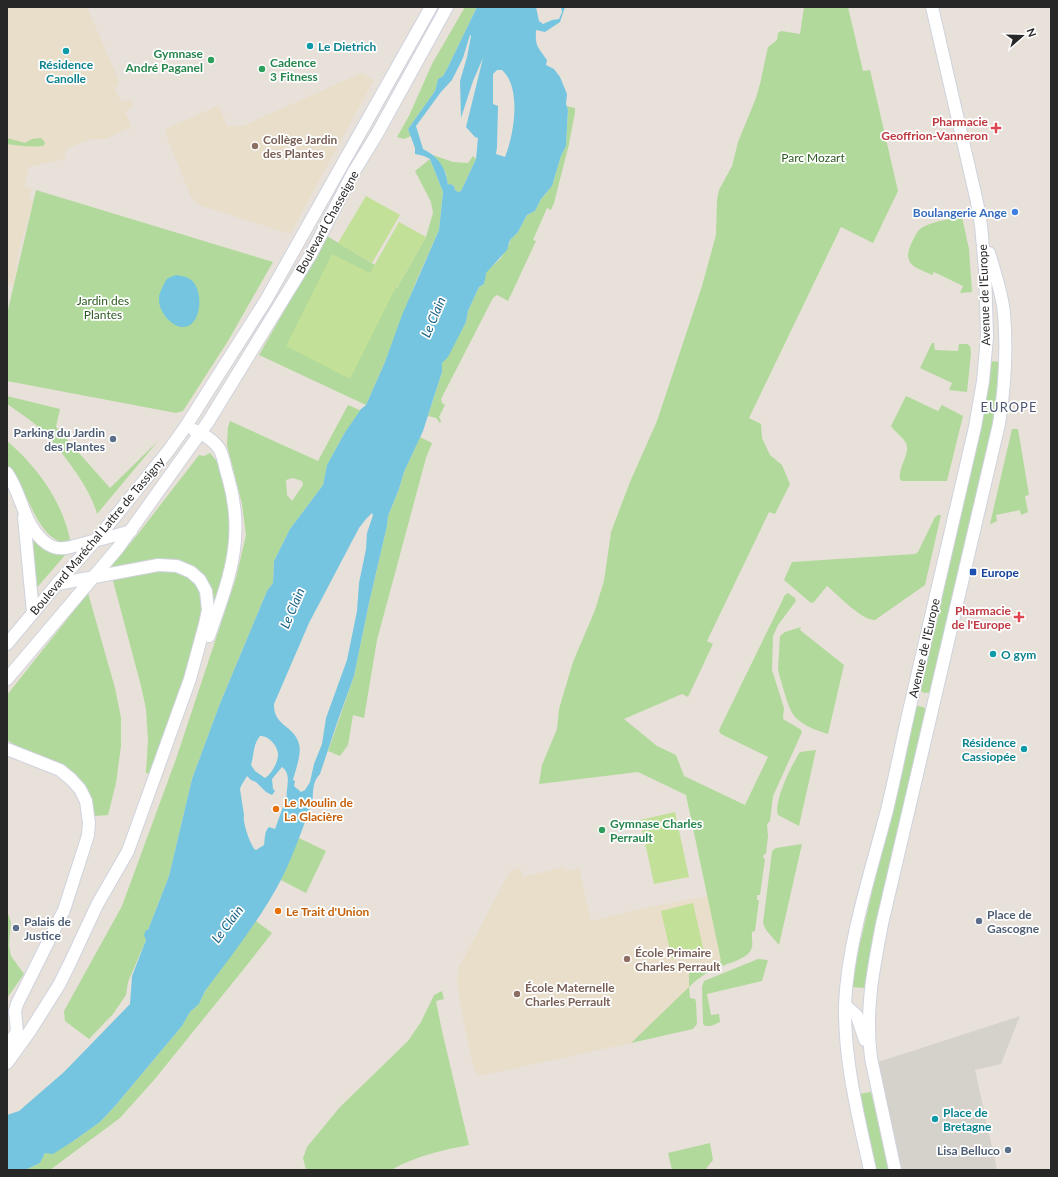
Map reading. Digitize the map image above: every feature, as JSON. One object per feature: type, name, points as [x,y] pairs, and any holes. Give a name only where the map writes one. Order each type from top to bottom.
[{"type":"main road","name":"Boulevard Chasseigne","points":[[186,426],[266,300],[431,7]]},
{"type":"main road","name":"Boulevard Chasseigne","points":[[200,433],[311,254],[353,173],[377,134],[447,7]]},
{"type":"main road","name":"Avenue de l'Europe","points":[[870,1170],[849,1069],[846,1045],[845,1006],[852,952],[858,922],[887,810],[980,404],[987,330],[985,270],[981,225],[932,7]]},
{"type":"main road","name":"Avenue de l'Europe","points":[[871,1061],[869,1041],[869,1003],[872,973],[882,924],[996,439],[1002,404],[1006,359],[1003,312],[993,265],[981,225]]},
{"type":"main road","points":[[7,1063],[30,1031],[69,965],[97,905],[128,851],[190,680],[207,641],[223,597],[232,566],[236,536],[234,502],[220,450],[214,442],[186,426]]},
{"type":"main road","name":"Boulevard Maréchal Lattre de Tassigny","points":[[7,644],[169,450],[186,426]]},
{"type":"main road","name":"Boulevard Maréchal Lattre de Tassigny","points":[[7,679],[131,531],[200,433]]},
{"type":"main road","points":[[7,473],[17,491],[22,508],[33,613]]},
{"type":"main road","points":[[22,508],[36,534],[43,541],[52,546],[65,548],[131,531]]},
{"type":"main road","points":[[57,584],[158,565],[184,568],[196,575],[206,591],[208,610],[190,680]]},
{"type":"main road","points":[[7,1046],[17,1032],[15,1011],[17,1004],[66,903],[88,835],[89,823],[86,801],[80,790],[71,779],[54,768],[8,750]]},
{"type":"main road","points":[[845,1006],[858,1016],[871,1061],[895,1170]]},
{"type":"shaded area","points":[[7,7],[87,7],[119,81],[115,89],[121,102],[129,100],[132,102],[133,106],[125,112],[132,127],[105,139],[90,139],[69,148],[66,150],[65,158],[54,162],[29,167],[24,187],[32,189],[29,198],[34,199],[19,250],[14,284],[7,286]]},
{"type":"shaded area","name":"Collège Jardin des Plantes","points":[[361,73],[374,80],[290,234],[199,205],[191,197],[164,130],[219,105],[227,126],[243,126]]},
{"type":"shaded area","name":"École Primaire Charles Perrault","points":[[564,867],[565,871],[579,868],[591,921],[655,906],[708,896],[721,961],[689,969],[689,987],[631,1043],[484,1075],[478,1075],[474,1069],[462,1014],[457,983],[459,967],[510,871],[520,868],[523,877]]},
{"type":"shaded area","name":"Place de Bretagne","points":[[1020,1016],[1001,1064],[975,1070],[997,1170],[895,1170],[872,1064]]},
{"type":"green space","points":[[465,7],[477,7],[447,69],[443,76],[438,79],[435,91],[408,129],[411,136],[404,139],[397,137],[409,116],[432,64]]},
{"type":"green space","name":"Parc Mozart","points":[[804,7],[848,7],[863,71],[870,70],[898,191],[873,243],[841,227],[749,418],[761,424],[762,438],[770,455],[782,465],[790,484],[775,514],[769,512],[707,641],[713,644],[688,697],[682,694],[624,719],[657,746],[676,755],[684,776],[745,805],[768,757],[721,734],[719,731],[785,595],[788,593],[795,598],[796,601],[778,625],[773,636],[772,670],[784,708],[783,719],[800,729],[802,732],[773,796],[770,821],[767,824],[768,836],[766,854],[764,854],[763,858],[765,859],[760,895],[757,895],[757,900],[759,900],[755,931],[752,932],[752,948],[744,957],[712,970],[689,987],[689,969],[721,961],[686,795],[638,772],[539,784],[542,765],[557,729],[559,709],[573,662],[595,610],[604,581],[611,532],[630,482],[657,421],[702,286],[716,235],[717,200],[719,190],[732,166],[738,142],[756,98],[768,47],[777,40],[778,33],[781,31],[800,34]]},
{"type":"green space","points":[[566,106],[575,108],[575,112],[569,144],[554,203],[551,210],[547,208],[533,240],[536,241],[508,301],[497,295],[493,298],[441,399],[442,403],[445,405],[439,417],[441,421],[440,423],[436,418],[428,416],[442,372],[442,363],[466,322],[468,311],[479,287],[484,284],[485,273],[501,258],[510,243],[510,240],[518,232],[527,215],[535,211],[541,199],[552,186],[561,156],[566,146],[568,110]]},
{"type":"green space","points":[[7,138],[25,143],[32,139],[41,138],[45,144],[43,146],[20,146],[7,144]]},
{"type":"green space","points":[[433,155],[453,162],[468,163],[473,156],[476,159],[461,191],[458,192],[455,190],[454,185],[448,186],[446,173]]},
{"type":"green space","points":[[430,159],[443,192],[439,230],[415,284],[385,362],[366,405],[259,355],[327,236],[375,265],[371,273],[397,288],[426,237],[433,213],[431,202],[415,171]]},
{"type":"green space","name":"Jardin des Plantes","points":[[36,190],[273,262],[228,341],[183,411],[176,413],[7,381],[7,314]]},
{"type":"green space","points":[[366,196],[400,215],[372,263],[338,243]]},
{"type":"green space","points":[[962,217],[969,249],[972,292],[960,293],[963,286],[934,272],[932,275],[915,267],[909,260],[908,256],[912,242],[921,228],[947,219]]},
{"type":"green space","points":[[399,222],[426,237],[397,288],[396,287],[350,379],[286,346],[332,254],[370,273]]},
{"type":"green space","points":[[932,343],[934,343],[935,350],[958,351],[959,344],[967,344],[970,346],[971,353],[967,392],[949,390],[952,383],[920,368]]},
{"type":"green space","points":[[990,361],[1001,362],[997,405],[931,692],[924,693],[920,690],[920,687]]},
{"type":"green space","points":[[7,396],[60,409],[56,427],[110,488],[158,441],[97,514],[88,491],[62,453],[35,424],[7,404]]},
{"type":"green space","points":[[906,396],[938,411],[942,405],[963,416],[947,481],[902,481],[900,479],[907,447],[906,443],[891,426]]},
{"type":"green space","points":[[348,405],[362,411],[344,434],[327,465],[323,485],[290,529],[274,561],[273,583],[267,591],[219,706],[192,779],[169,876],[148,930],[146,930],[146,940],[128,982],[126,995],[113,1014],[89,1039],[65,1021],[64,1011],[122,906],[176,759],[236,578],[246,535],[242,504],[227,445],[228,427],[230,421],[318,461]],"holes":[[[293,478],[302,481],[303,485],[292,501],[287,495],[286,480]]]},
{"type":"green space","points":[[1012,429],[1018,429],[1029,495],[1025,496],[1028,512],[1021,515],[1020,510],[996,515],[997,521],[990,524]]},
{"type":"green space","points":[[420,437],[432,443],[426,458],[377,640],[364,718],[353,715],[348,745],[340,756],[328,751],[354,676],[388,516],[404,472]]},
{"type":"green space","points":[[7,441],[29,462],[48,487],[56,501],[68,529],[71,544],[62,542],[47,533],[37,518],[8,466],[6,457]]},
{"type":"green space","points":[[210,453],[219,464],[231,513],[230,551],[215,600],[212,600],[183,562],[165,559],[110,570],[110,568],[199,455],[204,456]]},
{"type":"green space","points":[[941,515],[925,585],[875,620],[869,619],[857,612],[827,586],[814,602],[811,603],[784,580],[792,562],[915,554],[918,552],[935,517]]},
{"type":"green space","points":[[27,531],[67,553],[33,592]]},
{"type":"green space","points":[[168,569],[193,579],[202,594],[203,614],[199,633],[152,774],[146,773],[148,740],[146,709],[112,577]]},
{"type":"green space","points":[[88,593],[115,688],[121,718],[121,746],[116,783],[108,815],[94,816],[91,800],[26,752],[7,740],[7,695]]},
{"type":"green space","points":[[801,627],[800,630],[844,665],[828,734],[807,726],[796,718],[788,704],[779,674],[780,636],[785,632]]},
{"type":"green space","points":[[918,706],[927,710],[865,988],[852,987],[858,952],[914,711]]},
{"type":"green space","points":[[816,750],[799,826],[778,815],[778,801],[792,765],[800,752]]},
{"type":"green space","points":[[675,812],[689,877],[654,884],[640,820]]},
{"type":"green space","points":[[299,838],[326,851],[306,893],[281,880]]},
{"type":"green space","points":[[802,844],[779,945],[766,930],[763,923],[772,852],[776,848]]},
{"type":"green space","points":[[693,903],[704,952],[672,959],[661,911]]},
{"type":"green space","points":[[7,911],[11,922],[9,945],[11,956],[24,974],[7,998]]},
{"type":"green space","points":[[256,921],[272,933],[154,1080],[120,1118],[50,1170],[25,1170],[40,1163],[45,1153],[72,1142],[100,1122],[115,1106],[182,1026],[190,1012],[199,1004],[205,991]]},
{"type":"green space","points":[[758,959],[768,960],[762,981],[707,994],[711,1015],[719,1014],[720,1022],[711,1026],[705,1026],[703,1023],[702,987],[704,981]]},
{"type":"green space","points":[[689,987],[690,998],[695,999],[696,1002],[697,1024],[693,1029],[631,1043]]},
{"type":"green space","points":[[442,991],[444,999],[436,1001],[469,1145],[429,1154],[391,1170],[306,1170],[303,1158],[307,1147],[340,1107],[408,1041],[421,1022],[434,995]]},
{"type":"green space","points":[[871,1092],[889,1170],[876,1170],[859,1094]]},
{"type":"green space","points":[[710,1143],[713,1160],[705,1170],[672,1170],[668,1153]]},
{"type":"water","name":"Le Clain","points":[[477,7],[536,7],[539,21],[543,24],[559,19],[562,12],[561,7],[565,7],[560,22],[545,32],[536,30],[536,40],[547,60],[546,65],[554,69],[560,77],[567,94],[566,104],[568,110],[566,146],[561,156],[552,186],[541,199],[535,211],[527,215],[518,232],[510,240],[507,250],[486,273],[484,284],[479,287],[468,311],[466,322],[448,357],[442,363],[442,372],[423,431],[404,472],[388,516],[354,676],[320,774],[315,781],[312,804],[294,851],[274,893],[246,936],[205,991],[199,1004],[190,1012],[182,1026],[115,1106],[100,1122],[72,1142],[53,1154],[45,1153],[40,1163],[25,1170],[7,1170],[7,1115],[19,1111],[64,1072],[130,1004],[132,976],[146,940],[144,935],[146,930],[148,930],[169,876],[192,779],[219,706],[267,591],[273,583],[274,561],[290,529],[323,485],[327,465],[344,434],[361,409],[366,405],[385,362],[402,315],[439,230],[443,192],[430,159],[415,154],[415,148],[408,129],[435,91],[438,79],[443,76]],"holes":[[[470,35],[467,57],[460,81],[461,118],[473,81],[483,58],[466,127],[475,137],[478,138],[476,159],[461,191],[458,192],[455,190],[454,186],[450,184],[448,185],[446,173],[437,159],[423,149],[416,126],[441,92],[452,80],[463,58]],[[497,70],[502,70],[508,78],[512,88],[514,100],[513,125],[505,157],[496,154],[498,106],[493,104],[493,74]],[[372,513],[373,515],[367,533],[366,549],[359,583],[357,611],[347,660],[326,718],[322,744],[314,764],[310,782],[305,790],[301,792],[294,786],[295,781],[293,780],[299,757],[299,744],[293,733],[277,717],[274,704],[309,623],[359,528]],[[260,736],[266,737],[272,741],[278,753],[276,764],[270,774],[265,778],[255,771],[251,765],[256,742]],[[282,767],[288,779],[288,803],[283,807],[275,829],[269,827],[267,829],[265,833],[264,845],[256,850],[249,840],[244,823],[240,789],[247,776],[256,782],[266,792],[272,795],[275,791],[273,789],[272,779]]]},
{"type":"water","points":[[176,275],[188,278],[193,282],[197,289],[199,297],[198,314],[189,326],[182,327],[173,324],[169,321],[160,307],[159,298],[166,280]]},
{"type":"place","name":"Le Dietrich","points":[[310,46]]},
{"type":"place","name":"Résidence Canolle","points":[[66,51]]},
{"type":"place","name":"Gymnase André Paganel","points":[[211,60]]},
{"type":"place","name":"Cadence 3 Fitness","points":[[262,69]]},
{"type":"place","name":"Pharmacie Geoffrion-Vanneron","points":[[996,128]]},
{"type":"place","name":"Collège Jardin des Plantes","points":[[255,146]]},
{"type":"place","name":"Boulangerie Ange","points":[[1015,212]]},
{"type":"place","name":"Parking du Jardin des Plantes","points":[[113,439]]},
{"type":"place","name":"Europe","points":[[973,572]]},
{"type":"place","name":"Pharmacie de l'Europe","points":[[1019,617]]},
{"type":"place","name":"O gym","points":[[993,654]]},
{"type":"place","name":"Résidence Cassiopée","points":[[1024,749]]},
{"type":"place","name":"Le Moulin de La Glacière","points":[[276,809]]},
{"type":"place","name":"Gymnase Charles Perrault","points":[[602,830]]},
{"type":"place","name":"Le Trait d'Union","points":[[278,911]]},
{"type":"place","name":"Place de Gascogne","points":[[979,921]]},
{"type":"place","name":"Palais de Justice","points":[[16,928]]},
{"type":"place","name":"École Primaire Charles Perrault","points":[[627,959]]},
{"type":"place","name":"École Maternelle Charles Perrault","points":[[517,994]]},
{"type":"place","name":"Place de Bretagne","points":[[935,1119]]},
{"type":"place","name":"Lisa Belluco","points":[[1008,1150]]},
{"type":"district","name":"EUROPE","points":[[1009,407]]}]
